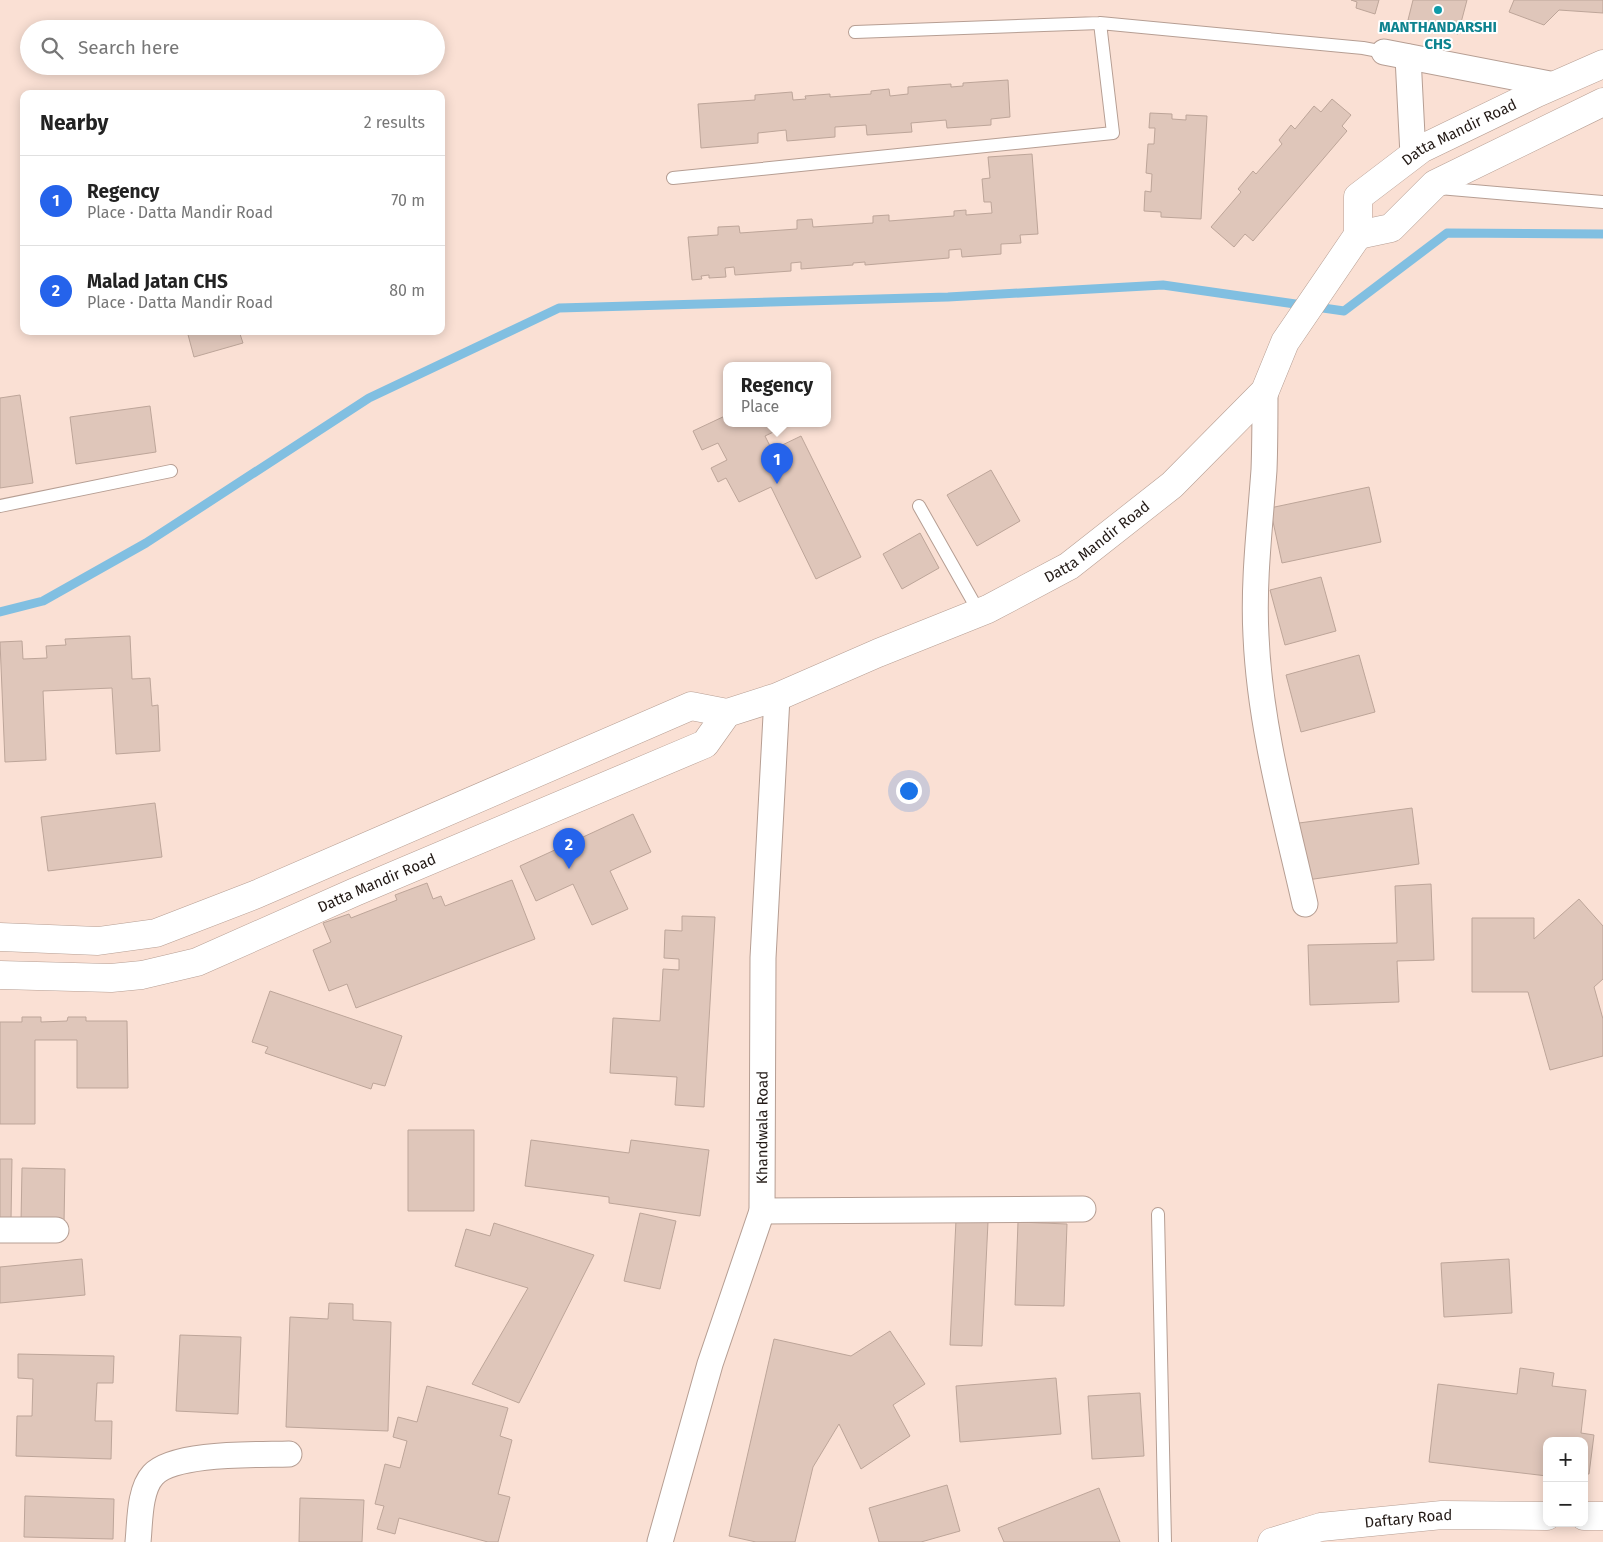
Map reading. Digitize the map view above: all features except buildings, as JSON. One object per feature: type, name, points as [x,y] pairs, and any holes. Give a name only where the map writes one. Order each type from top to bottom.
[{"type":"main road","name":"Datta Mandir Road","points":[[1358,197],[1422,149],[1603,64]]},
{"type":"main road","points":[[1358,197],[1358,235],[1391,228],[1434,184],[1603,102]]},
{"type":"main road","points":[[1515,104],[1532,136]]},
{"type":"main road","points":[[1358,197],[1391,228]]},
{"type":"main road","name":"Datta Mandir Road","points":[[0,937],[98,941],[156,933],[258,894],[691,706],[727,713],[777,697],[979,612],[1069,566],[1172,485],[1265,391],[1285,342],[1358,235]]},
{"type":"main road","name":"Datta Mandir Road","points":[[0,975],[111,978],[142,975],[197,962],[364,888],[705,744],[727,713]]},
{"type":"main road","points":[[648,725],[664,762]]},
{"type":"main road","points":[[41,976],[42,938]]},
{"type":"main road","name":"Daftary Road","points":[[1272,1542],[1442,1515],[1543,1516]]},
{"type":"main road","points":[[1588,1516],[1603,1516]]},
{"type":"street","points":[[1413,156],[1396,55],[1555,85]]},
{"type":"street","points":[[1265,391],[1264,469],[1255,575],[1256,637],[1264,711],[1279,792],[1305,904]]},
{"type":"street","name":"Khandwala Road","points":[[660,1542],[710,1364],[762,1211],[763,958],[777,697]]},
{"type":"street","points":[[762,1211],[1083,1209]]},
{"type":"street","points":[[0,1230],[56,1230]]},
{"type":"street","points":[[138,1542],[142,1497],[153,1475],[171,1464],[196,1458],[289,1454]]},
{"type":"lane","points":[[673,178],[1113,133],[1100,23]]},
{"type":"lane","points":[[855,32],[1100,23],[1363,48],[1396,55]]},
{"type":"lane","points":[[1432,187],[1603,202]]},
{"type":"lane","points":[[0,506],[171,471]]},
{"type":"lane","points":[[919,506],[979,612]]},
{"type":"lane","points":[[1158,1214],[1165,1542]]},
{"type":"waterway","points":[[0,612],[43,601],[146,543],[369,398],[559,308],[948,297],[1163,285],[1344,311],[1447,233],[1603,234]]},
{"type":"place","name":"MANTHANDARSHI CHS","points":[[1438,10]]},
{"type":"place","name":"Regency","points":[[777,484]]},
{"type":"place","name":"Malad Jatan CHS","points":[[569,869]]}]
